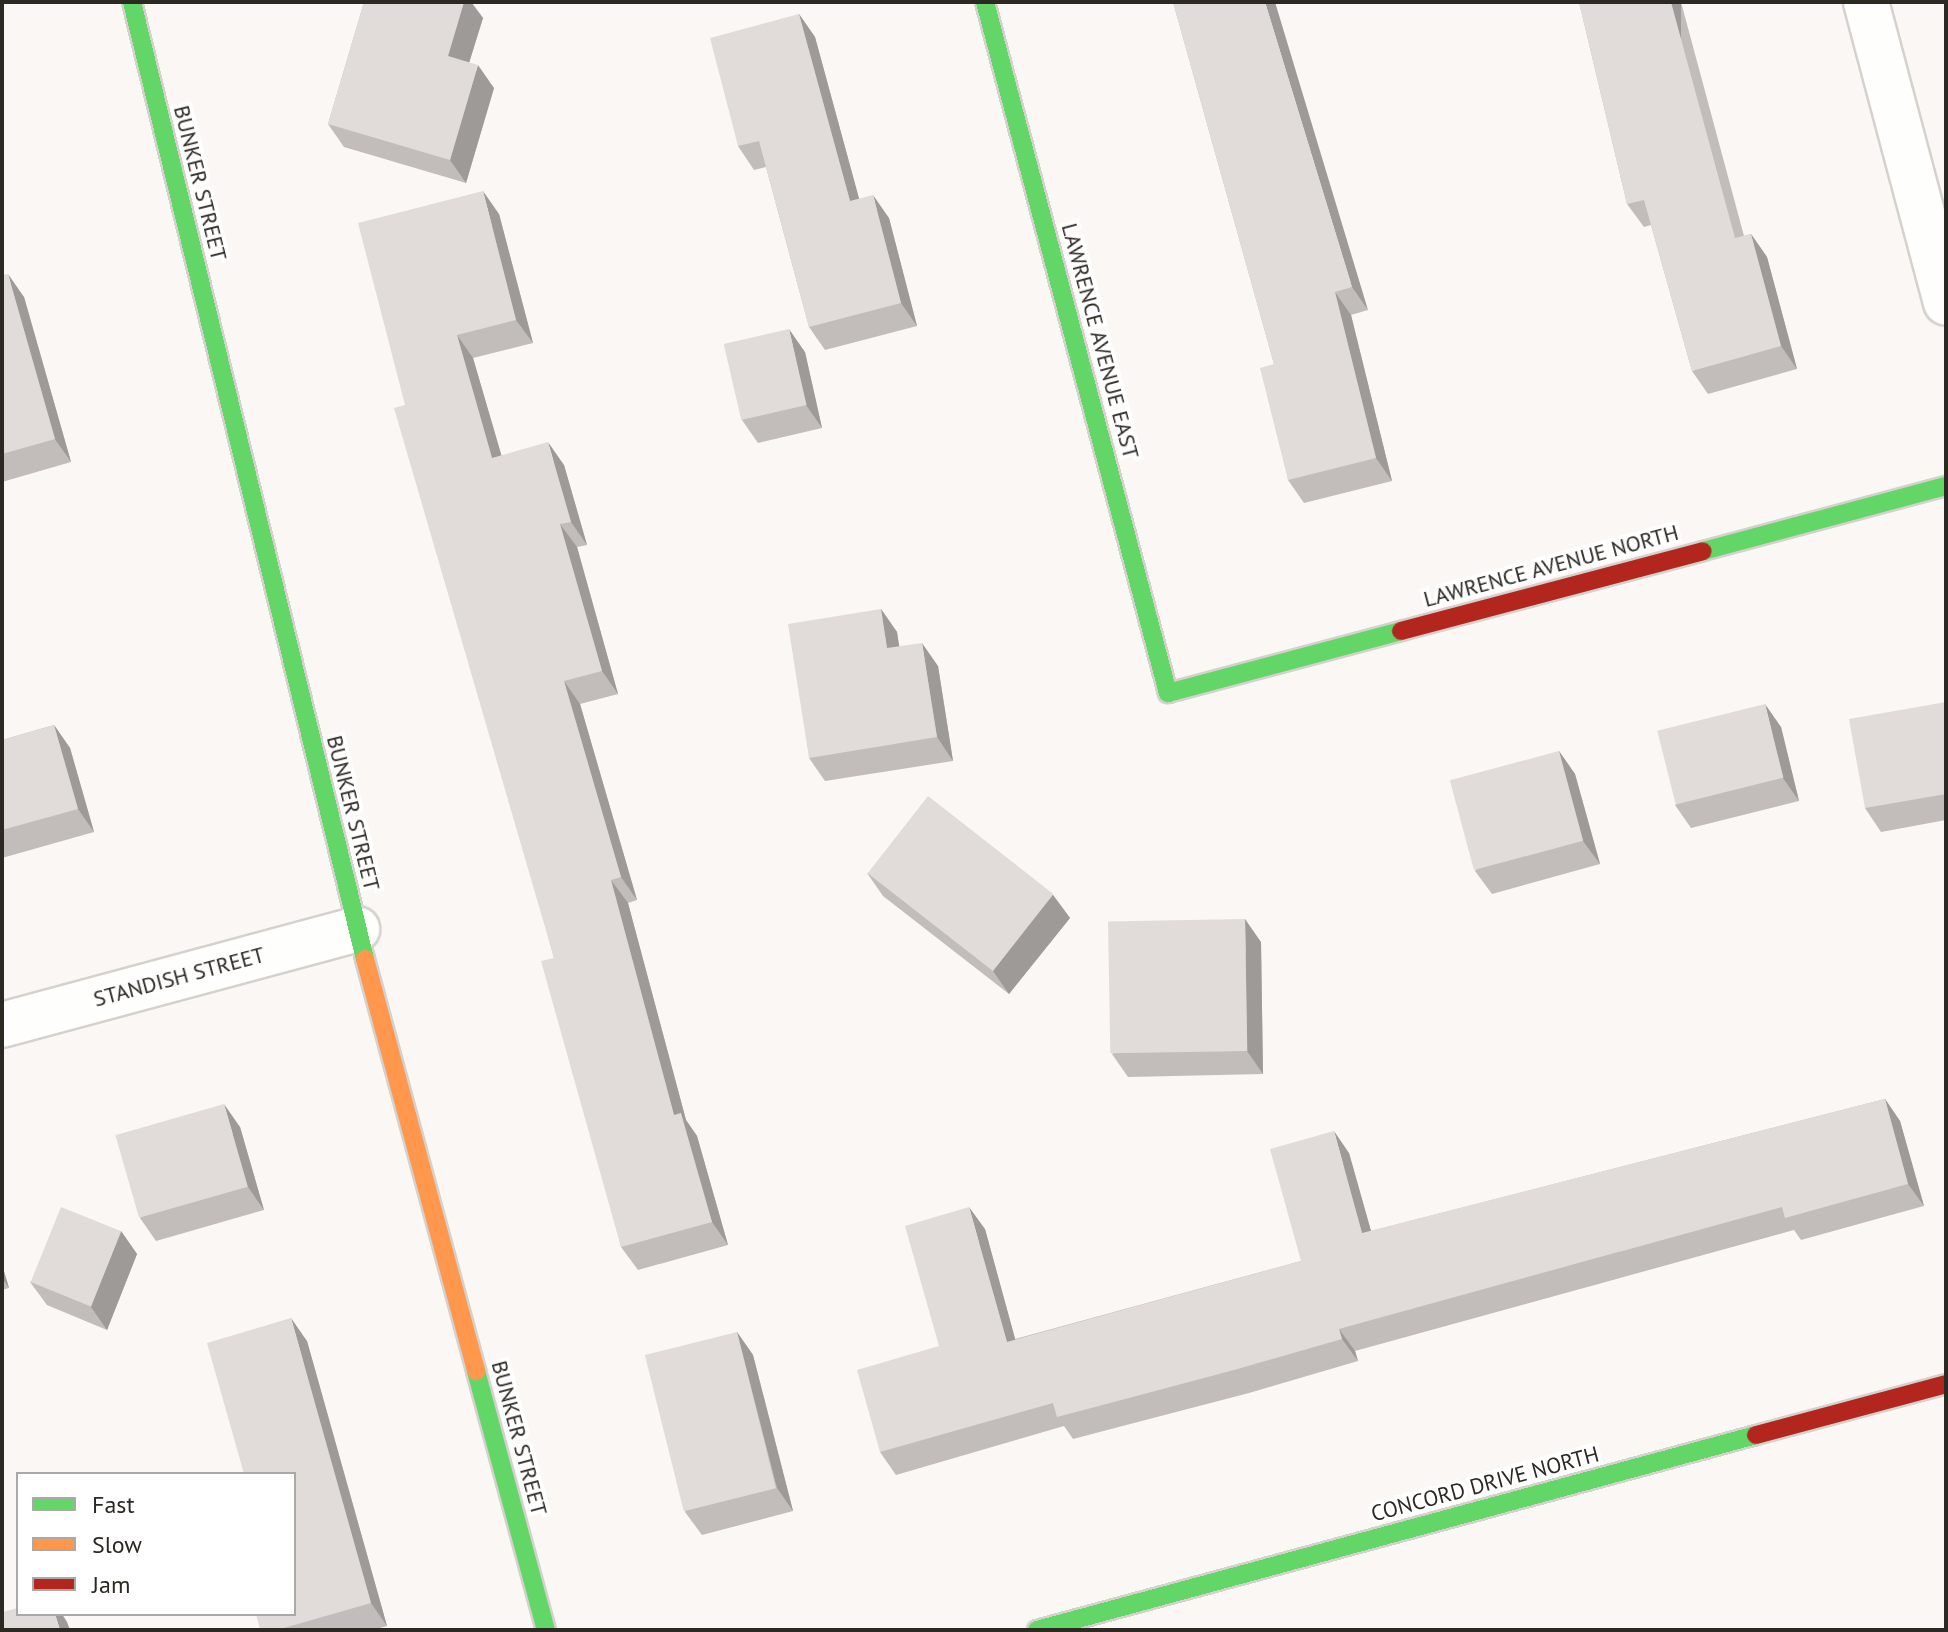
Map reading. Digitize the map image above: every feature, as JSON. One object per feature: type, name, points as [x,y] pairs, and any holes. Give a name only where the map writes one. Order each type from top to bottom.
[{"type":"street","name":"BUNKER STREET","points":[[132,2],[357,929],[546,1630]]},
{"type":"street","name":"LAWRENCE AVENUE EAST","points":[[985,2],[1168,693]]},
{"type":"street","points":[[1866,2],[1946,303]]},
{"type":"street","name":"LAWRENCE AVENUE NORTH","points":[[1168,693],[1946,486]]},
{"type":"street","name":"STANDISH STREET","points":[[2,1025],[357,929]]},
{"type":"street","name":"CONCORD DRIVE NORTH","points":[[1037,1630],[1946,1384]]},
{"type":"building","points":[[364,2],[464,2],[448,56],[478,65],[450,160],[328,124]]},
{"type":"building","points":[[1173,2],[1265,2],[1352,287],[1335,292],[1376,458],[1288,480],[1260,368],[1274,364]]},
{"type":"building","points":[[1579,2],[1671,2],[1735,238],[1751,234],[1781,346],[1692,371],[1644,200],[1627,204]]},
{"type":"building","points":[[799,14],[850,201],[873,195],[901,303],[809,327],[759,141],[738,146],[710,38]]},
{"type":"building","points":[[483,191],[516,320],[457,335],[492,458],[548,442],[571,522],[560,524],[602,671],[564,681],[621,877],[611,880],[674,1115],[681,1113],[712,1222],[621,1247],[541,961],[554,958],[394,408],[405,405],[358,223]]},
{"type":"building","points":[[8,274],[55,439],[2,454],[2,275]]},
{"type":"building","points":[[789,329],[807,405],[741,420],[724,344]]},
{"type":"building","points":[[881,609],[887,648],[922,643],[937,737],[809,758],[788,624]]},
{"type":"building","points":[[1946,702],[1946,794],[1865,808],[1849,719]]},
{"type":"building","points":[[1765,704],[1783,778],[1676,805],[1657,731]]},
{"type":"building","points":[[54,725],[78,809],[2,830],[2,740]]},
{"type":"building","points":[[1559,751],[1583,841],[1474,870],[1450,780]]},
{"type":"building","points":[[928,796],[1053,894],[993,971],[868,873]]},
{"type":"building","points":[[1245,919],[1247,1051],[1110,1053],[1108,921]]},
{"type":"building","points":[[1885,1099],[1908,1184],[1785,1218],[1782,1207],[1339,1329],[1342,1339],[1057,1417],[1053,1403],[880,1452],[857,1370],[939,1346],[905,1226],[969,1207],[1007,1342],[1301,1261],[1270,1149],[1334,1131],[1362,1233]]},
{"type":"building","points":[[224,1104],[248,1187],[139,1218],[115,1135]]},
{"type":"building","points":[[61,1207],[121,1231],[91,1306],[31,1282]]},
{"type":"building","points":[[291,1318],[371,1603],[277,1630],[260,1630],[256,1616],[296,1616],[296,1472],[243,1472],[207,1343]]},
{"type":"building","points":[[737,1332],[776,1488],[684,1511],[645,1355]]},
{"type":"building","points":[[16,1608],[16,1616],[56,1616],[60,1630],[2,1630],[2,1612]]},
{"type":"traffic: fast","points":[[132,2],[365,959]]},
{"type":"traffic: fast","points":[[985,2],[1168,693],[1401,631]]},
{"type":"traffic: fast","points":[[1703,551],[1946,486]]},
{"type":"traffic: fast","points":[[476,1371],[546,1630]]},
{"type":"traffic: fast","points":[[1037,1630],[1756,1435]]},
{"type":"traffic: slow","points":[[365,959],[476,1371]]},
{"type":"traffic: jam","points":[[1401,631],[1703,551]]},
{"type":"traffic: jam","points":[[1756,1435],[1946,1384]]}]
